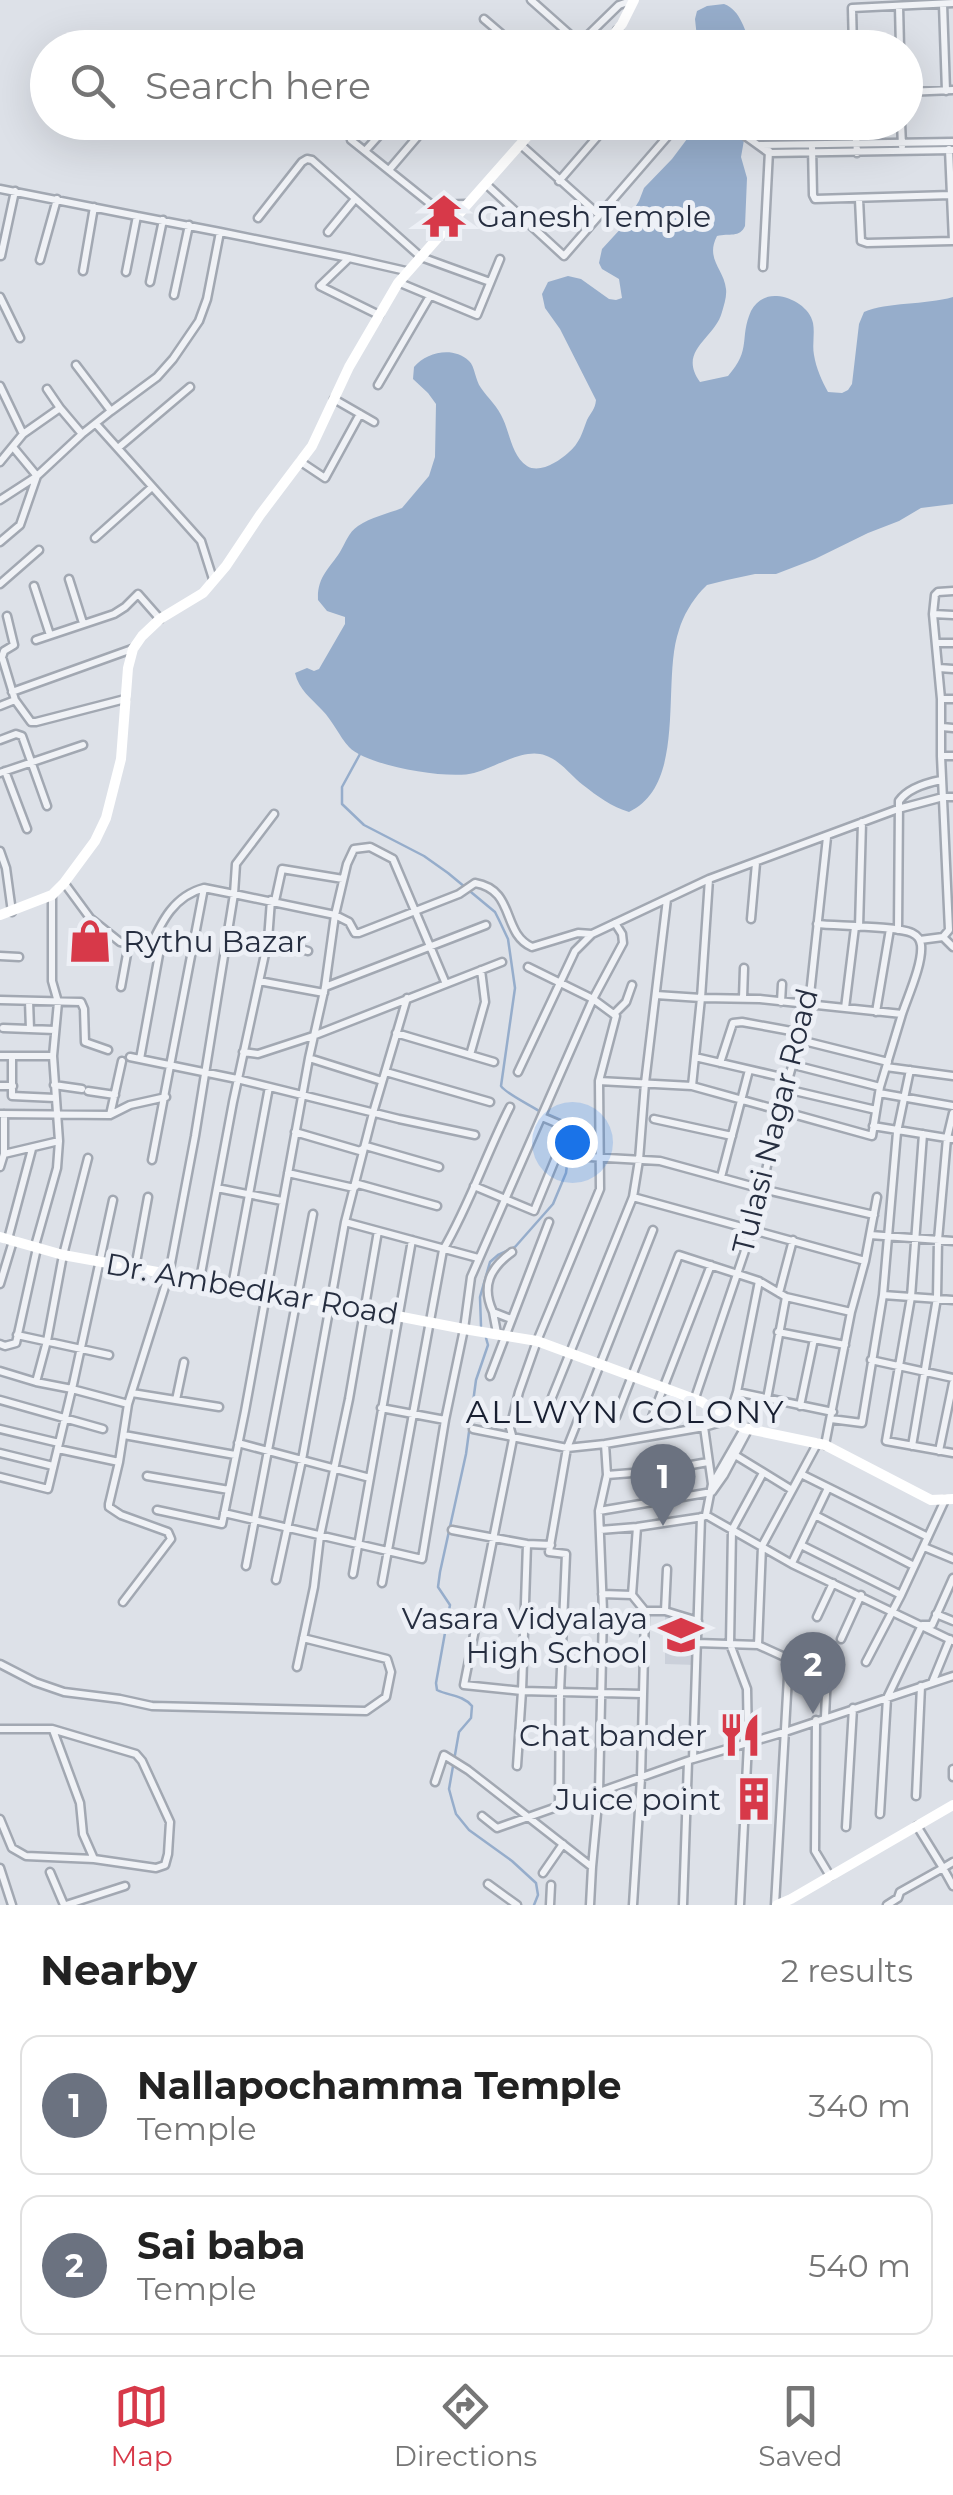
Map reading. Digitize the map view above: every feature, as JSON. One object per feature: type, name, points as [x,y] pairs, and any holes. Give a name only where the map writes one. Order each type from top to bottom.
[{"type":"street","points":[[531,0],[563,30]]},
{"type":"street","points":[[593,30],[616,3],[634,0]]},
{"type":"street","points":[[617,30],[634,0]]},
{"type":"street","points":[[923,91],[950,90],[943,4]]},
{"type":"street","points":[[853,30],[852,8],[953,4]]},
{"type":"street","points":[[899,6],[900,30]]},
{"type":"street","points":[[484,19],[497,30]]},
{"type":"street","points":[[352,140],[432,205],[470,204]]},
{"type":"street","points":[[365,151],[375,140]]},
{"type":"street","points":[[389,170],[415,140]]},
{"type":"street","points":[[0,851],[6,868],[6,913],[52,895],[95,841],[106,818],[121,759],[133,649],[160,620],[202,593],[231,559],[312,446],[332,398],[398,282],[525,140]]},
{"type":"street","points":[[560,181],[595,140]]},
{"type":"street","points":[[487,184],[564,256],[664,140]]},
{"type":"street","points":[[751,140],[770,149],[857,153],[902,147]]},
{"type":"street","points":[[856,140],[857,153]]},
{"type":"street","points":[[902,140],[902,147]]},
{"type":"street","points":[[812,149],[856,143],[951,146],[953,241],[861,241],[859,199]]},
{"type":"street","points":[[521,145],[599,215]]},
{"type":"street","points":[[763,266],[770,149]]},
{"type":"street","points":[[812,149],[815,200],[951,195]]},
{"type":"street","points":[[258,218],[302,162],[312,160],[421,258],[490,282]]},
{"type":"street","points":[[0,189],[408,272]]},
{"type":"street","points":[[2,256],[15,191]]},
{"type":"street","points":[[40,260],[57,199]]},
{"type":"street","points":[[328,232],[354,199]]},
{"type":"street","points":[[83,271],[94,207]]},
{"type":"street","points":[[126,272],[137,216]]},
{"type":"street","points":[[150,282],[163,220]]},
{"type":"street","points":[[174,296],[190,226]]},
{"type":"street","points":[[0,500],[36,476],[174,360],[199,321],[207,300],[220,232]]},
{"type":"street","points":[[349,258],[320,286],[380,315]]},
{"type":"street","points":[[398,282],[477,315],[500,259]]},
{"type":"street","points":[[378,386],[430,296]]},
{"type":"street","points":[[0,297],[3,310],[20,338]]},
{"type":"street","points":[[76,366],[111,412]]},
{"type":"street","points":[[0,386],[24,434]]},
{"type":"street","points":[[118,448],[190,387]]},
{"type":"street","points":[[47,389],[82,434]]},
{"type":"street","points":[[332,398],[374,422]]},
{"type":"street","points":[[0,462],[24,434],[60,408]]},
{"type":"street","points":[[302,462],[325,478],[360,414]]},
{"type":"street","points":[[96,424],[202,541],[214,580]]},
{"type":"street","points":[[13,447],[36,476]]},
{"type":"street","points":[[0,542],[20,525],[36,476]]},
{"type":"street","points":[[94,538],[152,487]]},
{"type":"street","points":[[0,584],[39,550]]},
{"type":"street","points":[[69,579],[84,623]]},
{"type":"street","points":[[34,586],[50,634]]},
{"type":"street","points":[[817,924],[909,931],[920,940],[943,937],[949,930],[948,827],[940,756],[940,668],[933,614],[935,595],[953,591]]},
{"type":"street","points":[[36,640],[114,614],[138,594],[160,620]]},
{"type":"street","points":[[933,614],[953,615]]},
{"type":"street","points":[[7,616],[14,645],[2,657],[14,696],[31,722],[125,699]]},
{"type":"street","points":[[936,642],[953,643]]},
{"type":"street","points":[[0,706],[14,696],[133,649]]},
{"type":"street","points":[[940,668],[953,669]]},
{"type":"street","points":[[941,699],[953,699]]},
{"type":"street","points":[[942,727],[953,728]]},
{"type":"street","points":[[0,740],[20,734],[47,806]]},
{"type":"street","points":[[27,830],[2,772],[84,746]]},
{"type":"street","points":[[940,756],[953,756]]},
{"type":"street","points":[[876,1012],[894,930],[899,801],[924,783],[942,780]]},
{"type":"street","points":[[518,1072],[574,951],[592,934],[709,879],[898,809],[953,797]]},
{"type":"street","points":[[123,1602],[172,1539],[168,1532],[108,1507],[128,1404],[169,1274],[205,1074],[236,864],[274,814]]},
{"type":"street","points":[[844,1008],[857,927],[862,822]]},
{"type":"street","name":"Tulasi Nagar Road","points":[[694,1400],[752,1230],[809,1004],[827,837]]},
{"type":"street","points":[[157,1510],[222,1524],[335,915],[354,849],[370,847],[393,859],[446,984]]},
{"type":"street","points":[[751,919],[756,862]]},
{"type":"street","points":[[200,1280],[237,1079],[282,869],[343,880]]},
{"type":"street","points":[[692,1086],[709,879]]},
{"type":"street","points":[[64,882],[90,918],[120,942],[160,950],[140,1059]]},
{"type":"street","points":[[150,948],[175,904],[192,891],[204,888],[335,915],[360,933],[459,894],[475,883],[502,897],[517,936],[532,947],[578,933],[592,934]]},
{"type":"street","points":[[152,1160],[204,888]]},
{"type":"street","points":[[0,1344],[16,1343],[57,1168],[53,1056],[58,1002],[52,981],[52,895]]},
{"type":"street","points":[[548,1407],[633,1197],[667,899]]},
{"type":"street","points":[[224,1513],[422,1559],[471,1276],[622,943],[615,923]]},
{"type":"street","points":[[259,981],[324,990],[486,926]]},
{"type":"street","points":[[943,937],[953,946]]},
{"type":"street","points":[[268,940],[308,951]]},
{"type":"street","points":[[599,1082],[692,1086],[872,1136],[880,1090],[918,963],[920,940]]},
{"type":"street","points":[[120,987],[129,943]]},
{"type":"street","points":[[0,956],[19,957]]},
{"type":"street","points":[[243,1052],[258,1054],[313,1036],[502,962]]},
{"type":"street","points":[[528,967],[616,1016],[599,1082],[600,1189],[519,1392],[464,1685],[642,1694]]},
{"type":"street","points":[[743,998],[744,968]]},
{"type":"street","points":[[470,1055],[484,1002],[480,970]]},
{"type":"street","points":[[781,1002],[782,984]]},
{"type":"street","points":[[614,1014],[626,1002],[632,985]]},
{"type":"street","points":[[656,995],[743,998],[902,1014]]},
{"type":"street","points":[[276,1580],[345,1222],[407,998]]},
{"type":"street","points":[[0,1000],[81,1002],[85,1042],[108,1050]]},
{"type":"street","points":[[30,1001],[30,1029]]},
{"type":"street","points":[[720,1063],[730,1028],[736,1022],[801,1036],[910,1070],[953,1076]]},
{"type":"street","points":[[3,1028],[55,1030]]},
{"type":"street","points":[[396,1033],[494,1062]]},
{"type":"street","points":[[0,1056],[53,1056]]},
{"type":"street","points":[[12,1056],[12,1096],[55,1098]]},
{"type":"street","points":[[695,1057],[790,1079]]},
{"type":"street","points":[[309,1058],[382,1080]]},
{"type":"street","points":[[110,1115],[126,1059],[140,1059],[474,1136]]},
{"type":"street","points":[[794,1066],[953,1109],[938,1240],[936,1298],[912,1446]]},
{"type":"street","points":[[721,1177],[749,1070]]},
{"type":"street","points":[[738,1392],[862,1423],[883,1294],[897,1132],[910,1070]]},
{"type":"street","points":[[386,1072],[490,1102]]},
{"type":"street","points":[[54,1084],[116,1095]]},
{"type":"street","points":[[0,1086],[13,1086]]},
{"type":"street","points":[[232,1287],[269,1086]]},
{"type":"street","points":[[786,1089],[876,1110]]},
{"type":"street","points":[[0,1167],[4,1154],[2,1114],[110,1115],[130,1105],[166,1097]]},
{"type":"street","points":[[382,1583],[444,1250],[510,1107]]},
{"type":"street","points":[[474,1186],[534,1211],[568,1128],[543,1114]]},
{"type":"street","points":[[654,1119],[732,1136]]},
{"type":"street","points":[[873,1126],[950,1139]]},
{"type":"street","points":[[295,1132],[360,1150],[366,1146]]},
{"type":"street","points":[[922,1134],[911,1297],[886,1441],[953,1453]]},
{"type":"street","points":[[4,1154],[59,1141]]},
{"type":"street","points":[[366,1146],[439,1168]]},
{"type":"street","points":[[0,1284],[7,1239],[32,1149]]},
{"type":"street","points":[[572,1156],[660,1161],[874,1216]]},
{"type":"street","points":[[36,1382],[88,1158]]},
{"type":"street","points":[[288,1173],[354,1188]]},
{"type":"street","points":[[354,1188],[358,1184],[437,1206]]},
{"type":"street","points":[[217,1188],[282,1201]]},
{"type":"street","points":[[135,1268],[148,1197]]},
{"type":"street","points":[[633,1197],[865,1262]]},
{"type":"street","points":[[758,1645],[762,1546],[821,1444],[832,1415],[850,1312],[878,1197]]},
{"type":"street","points":[[0,1477],[48,1488],[113,1200]]},
{"type":"street","points":[[246,1566],[312,1214]]},
{"type":"street","points":[[345,1222],[478,1258]]},
{"type":"street","points":[[490,1376],[501,1334],[549,1222]]},
{"type":"street","points":[[558,1806],[566,1554],[549,1552],[567,1448],[652,1230]]},
{"type":"street","points":[[296,1666],[314,1588],[320,1536],[336,1468],[378,1231]]},
{"type":"street","points":[[870,1235],[953,1241]]},
{"type":"street","name":"Dr. Ambedkar Road","points":[[7,1239],[63,1255],[537,1340],[694,1400],[746,1428],[821,1444],[931,1500],[949,1499]]},
{"type":"street","points":[[352,1574],[412,1240]]},
{"type":"street","points":[[767,1399],[793,1240]]},
{"type":"street","points":[[501,1334],[486,1286],[498,1264],[512,1252]]},
{"type":"street","points":[[616,1417],[679,1255],[759,1281],[783,1295],[850,1312]]},
{"type":"street","points":[[652,1417],[710,1265]]},
{"type":"street","points":[[473,1429],[567,1448],[728,1420],[738,1392],[759,1281]]},
{"type":"street","points":[[883,1294],[953,1300]]},
{"type":"street","points":[[493,1312],[511,1318]]},
{"type":"street","points":[[778,1332],[845,1344]]},
{"type":"street","points":[[18,1335],[108,1355]]},
{"type":"street","points":[[800,1406],[814,1338]]},
{"type":"street","points":[[871,1360],[953,1381],[939,1451]]},
{"type":"street","points":[[176,1400],[184,1362]]},
{"type":"street","points":[[0,1371],[128,1404]]},
{"type":"street","points":[[132,1393],[219,1407]]},
{"type":"street","points":[[0,1400],[103,1429]]},
{"type":"street","points":[[381,1408],[445,1420]]},
{"type":"street","points":[[704,1427],[712,1488]]},
{"type":"street","points":[[599,1511],[712,1488],[735,1455],[746,1428]]},
{"type":"street","points":[[683,1905],[704,1516],[712,1488],[746,1428]]},
{"type":"street","points":[[0,1429],[119,1462]]},
{"type":"street","points":[[124,1435],[235,1456]]},
{"type":"street","points":[[238,1443],[370,1478]]},
{"type":"street","points":[[590,1905],[598,1792],[602,1594],[599,1511],[607,1475],[605,1444]]},
{"type":"street","points":[[0,1453],[53,1466]]},
{"type":"street","points":[[735,1455],[792,1490]]},
{"type":"street","points":[[607,1475],[708,1462]]},
{"type":"street","points":[[740,1905],[748,1743],[746,1689],[730,1644],[732,1530],[763,1473]]},
{"type":"street","points":[[801,1474],[928,1537]]},
{"type":"street","points":[[147,1476],[229,1490]]},
{"type":"street","points":[[792,1564],[828,1488]]},
{"type":"street","points":[[866,1662],[949,1499]]},
{"type":"street","points":[[815,1515],[914,1566]]},
{"type":"street","points":[[600,1530],[704,1516],[792,1564],[952,1640],[932,1682]]},
{"type":"street","points":[[633,1905],[645,1611],[632,1595],[637,1527]]},
{"type":"street","points":[[452,1530],[551,1546]]},
{"type":"street","points":[[517,1766],[527,1544]]},
{"type":"street","points":[[801,1545],[902,1595]]},
{"type":"street","points":[[924,1548],[953,1560]]},
{"type":"street","points":[[665,1612],[666,1570]]},
{"type":"street","points":[[922,1626],[932,1625],[953,1578]]},
{"type":"street","points":[[817,1617],[833,1583]]},
{"type":"street","points":[[602,1594],[632,1595]]},
{"type":"street","points":[[841,1638],[860,1595]]},
{"type":"street","points":[[645,1611],[698,1621]]},
{"type":"street","points":[[936,1614],[953,1621]]},
{"type":"street","points":[[880,1814],[887,1698],[922,1626]]},
{"type":"street","points":[[0,1664],[64,1692],[152,1706],[366,1711],[386,1696],[390,1672],[387,1659],[303,1638]]},
{"type":"street","points":[[697,1644],[758,1645],[828,1672],[820,1719],[815,1851],[830,1876]]},
{"type":"street","points":[[789,1660],[776,1905],[792,1902],[953,1805]]},
{"type":"street","points":[[482,1816],[497,1828],[691,1760],[953,1676]]},
{"type":"street","points":[[916,1796],[922,1686]]},
{"type":"street","points":[[846,1827],[853,1708]]},
{"type":"street","points":[[0,1729],[52,1729],[136,1754],[170,1822],[168,1854],[165,1865],[156,1868],[94,1859],[26,1856],[12,1848],[0,1820]]},
{"type":"street","points":[[52,1729],[80,1803],[83,1834],[94,1859]]},
{"type":"street","points":[[434,1782],[444,1755],[592,1867]]},
{"type":"street","points":[[953,1769],[953,1777]]},
{"type":"street","points":[[917,1824],[953,1886]]},
{"type":"street","points":[[543,1872],[563,1844]]},
{"type":"street","points":[[887,1905],[897,1901],[900,1892],[953,1862]]},
{"type":"street","points":[[0,1868],[12,1905]]},
{"type":"street","points":[[50,1872],[65,1905],[125,1886]]},
{"type":"street","points":[[488,1884],[517,1905]]},
{"type":"street","points":[[550,1905],[551,1885]]},
{"type":"shaded area","name":"Vasara Vidyalaya High School","points":[[665,1611],[698,1626],[696,1665],[665,1664]]},
{"type":"water","points":[[707,6],[730,7],[744,30],[696,30],[697,11]]},
{"type":"water","points":[[686,140],[744,140],[741,157],[747,178],[745,226],[737,234],[717,236],[714,244],[714,258],[725,282],[726,295],[718,321],[695,353],[694,371],[700,382],[728,376],[735,367],[743,351],[751,311],[765,298],[789,299],[808,313],[813,323],[813,351],[819,374],[828,392],[842,393],[852,384],[864,312],[953,297],[953,504],[921,508],[776,574],[755,574],[707,585],[691,604],[679,630],[666,756],[659,779],[647,798],[629,812],[605,801],[558,762],[540,754],[524,755],[474,773],[446,775],[409,770],[359,754],[302,689],[295,673],[319,669],[345,624],[345,617],[327,611],[318,600],[318,592],[324,574],[349,535],[363,523],[402,508],[429,476],[435,457],[436,404],[413,379],[414,367],[440,353],[463,356],[501,415],[522,462],[538,468],[564,456],[578,442],[596,400],[545,308],[542,294],[548,282],[568,276],[581,279],[609,299],[622,298],[619,279],[599,263],[602,249],[624,225],[644,188]]},
{"type":"waterway","points":[[360,754],[342,787],[342,804],[364,825],[424,856],[495,912],[508,939],[515,988],[501,1086],[539,1111]]},
{"type":"waterway","points":[[481,1326],[480,1297],[490,1262],[515,1247],[553,1204],[566,1173],[572,1125],[547,1114]]},
{"type":"waterway","points":[[486,1338],[488,1345],[476,1380],[466,1454],[440,1572],[438,1587],[450,1605],[436,1683],[437,1690],[472,1706],[471,1718],[459,1732],[449,1789],[456,1814],[469,1830],[536,1883],[538,1895],[534,1905]]},
{"type":"place","name":"Ganesh Temple","points":[[444,216]]},
{"type":"place","name":"Rythu Bazar","points":[[90,941]]},
{"type":"place","name":"Nallapochamma Temple","points":[[663,1526]]},
{"type":"place","name":"Vasara Vidyalaya High School","points":[[681,1635]]},
{"type":"place","name":"Sai baba","points":[[813,1714]]},
{"type":"place","name":"Chat bander","points":[[740,1735]]},
{"type":"place","name":"Juice point","points":[[754,1799]]},
{"type":"district","name":"ALLWYN COLONY","points":[[626,1411]]}]
